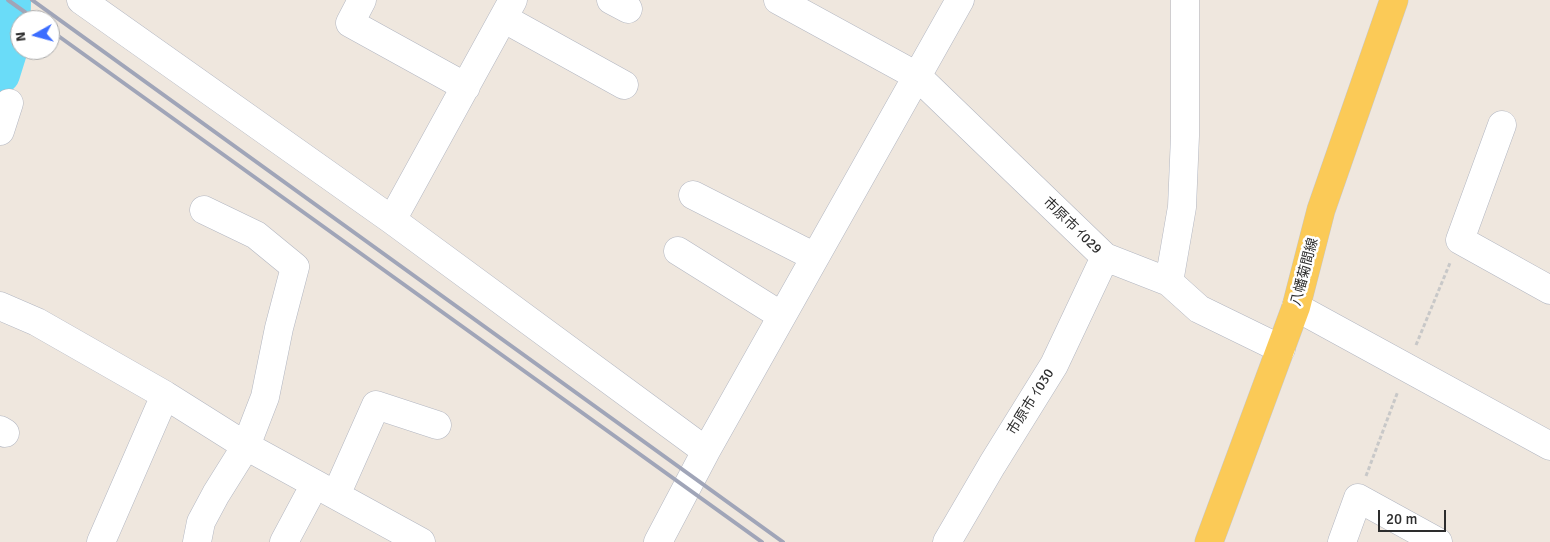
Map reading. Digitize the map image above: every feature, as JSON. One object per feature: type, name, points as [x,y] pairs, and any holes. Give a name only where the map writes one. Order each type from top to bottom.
[{"type":"main road","name":"八幡菊間線","points":[[1209,542],[1296,307],[1321,210],[1394,0]]},
{"type":"street","points":[[82,0],[392,220],[706,451]]},
{"type":"street","points":[[362,0],[350,23],[466,87]]},
{"type":"street","name":"市原市 ｲ029","points":[[778,0],[917,76],[1105,257],[1169,282],[1199,308],[1281,349]]},
{"type":"street","points":[[658,542],[706,451],[960,0]]},
{"type":"street","points":[[1169,282],[1182,207],[1185,136],[1185,0]]},
{"type":"street","points":[[392,220],[508,9],[624,85]]},
{"type":"street","points":[[0,131],[9,103]]},
{"type":"street","points":[[1502,125],[1460,240],[1550,290]]},
{"type":"street","points":[[693,195],[815,257]]},
{"type":"street","points":[[197,542],[201,522],[246,446],[265,396],[278,328],[295,267],[256,235],[204,210]]},
{"type":"street","points":[[678,251],[782,316]]},
{"type":"street","name":"市原市 ｲ030","points":[[947,542],[992,465],[1054,366],[1105,257]]},
{"type":"street","points":[[0,306],[36,322],[165,395],[246,446],[421,542]]},
{"type":"street","points":[[1296,307],[1550,446]]},
{"type":"street","points":[[101,542],[165,395]]},
{"type":"street","points":[[284,542],[326,489],[376,405],[437,425]]},
{"type":"street","points":[[1342,542],[1358,498],[1438,542]]},
{"type":"path","points":[[1358,498],[1407,368],[1460,240]]},
{"type":"waterway","points":[[0,74],[10,42],[11,0]]},
{"type":"railway","points":[[8,0],[22,10]]},
{"type":"railway","points":[[32,0],[783,542]]},
{"type":"railway","points":[[60,37],[762,542]]}]
